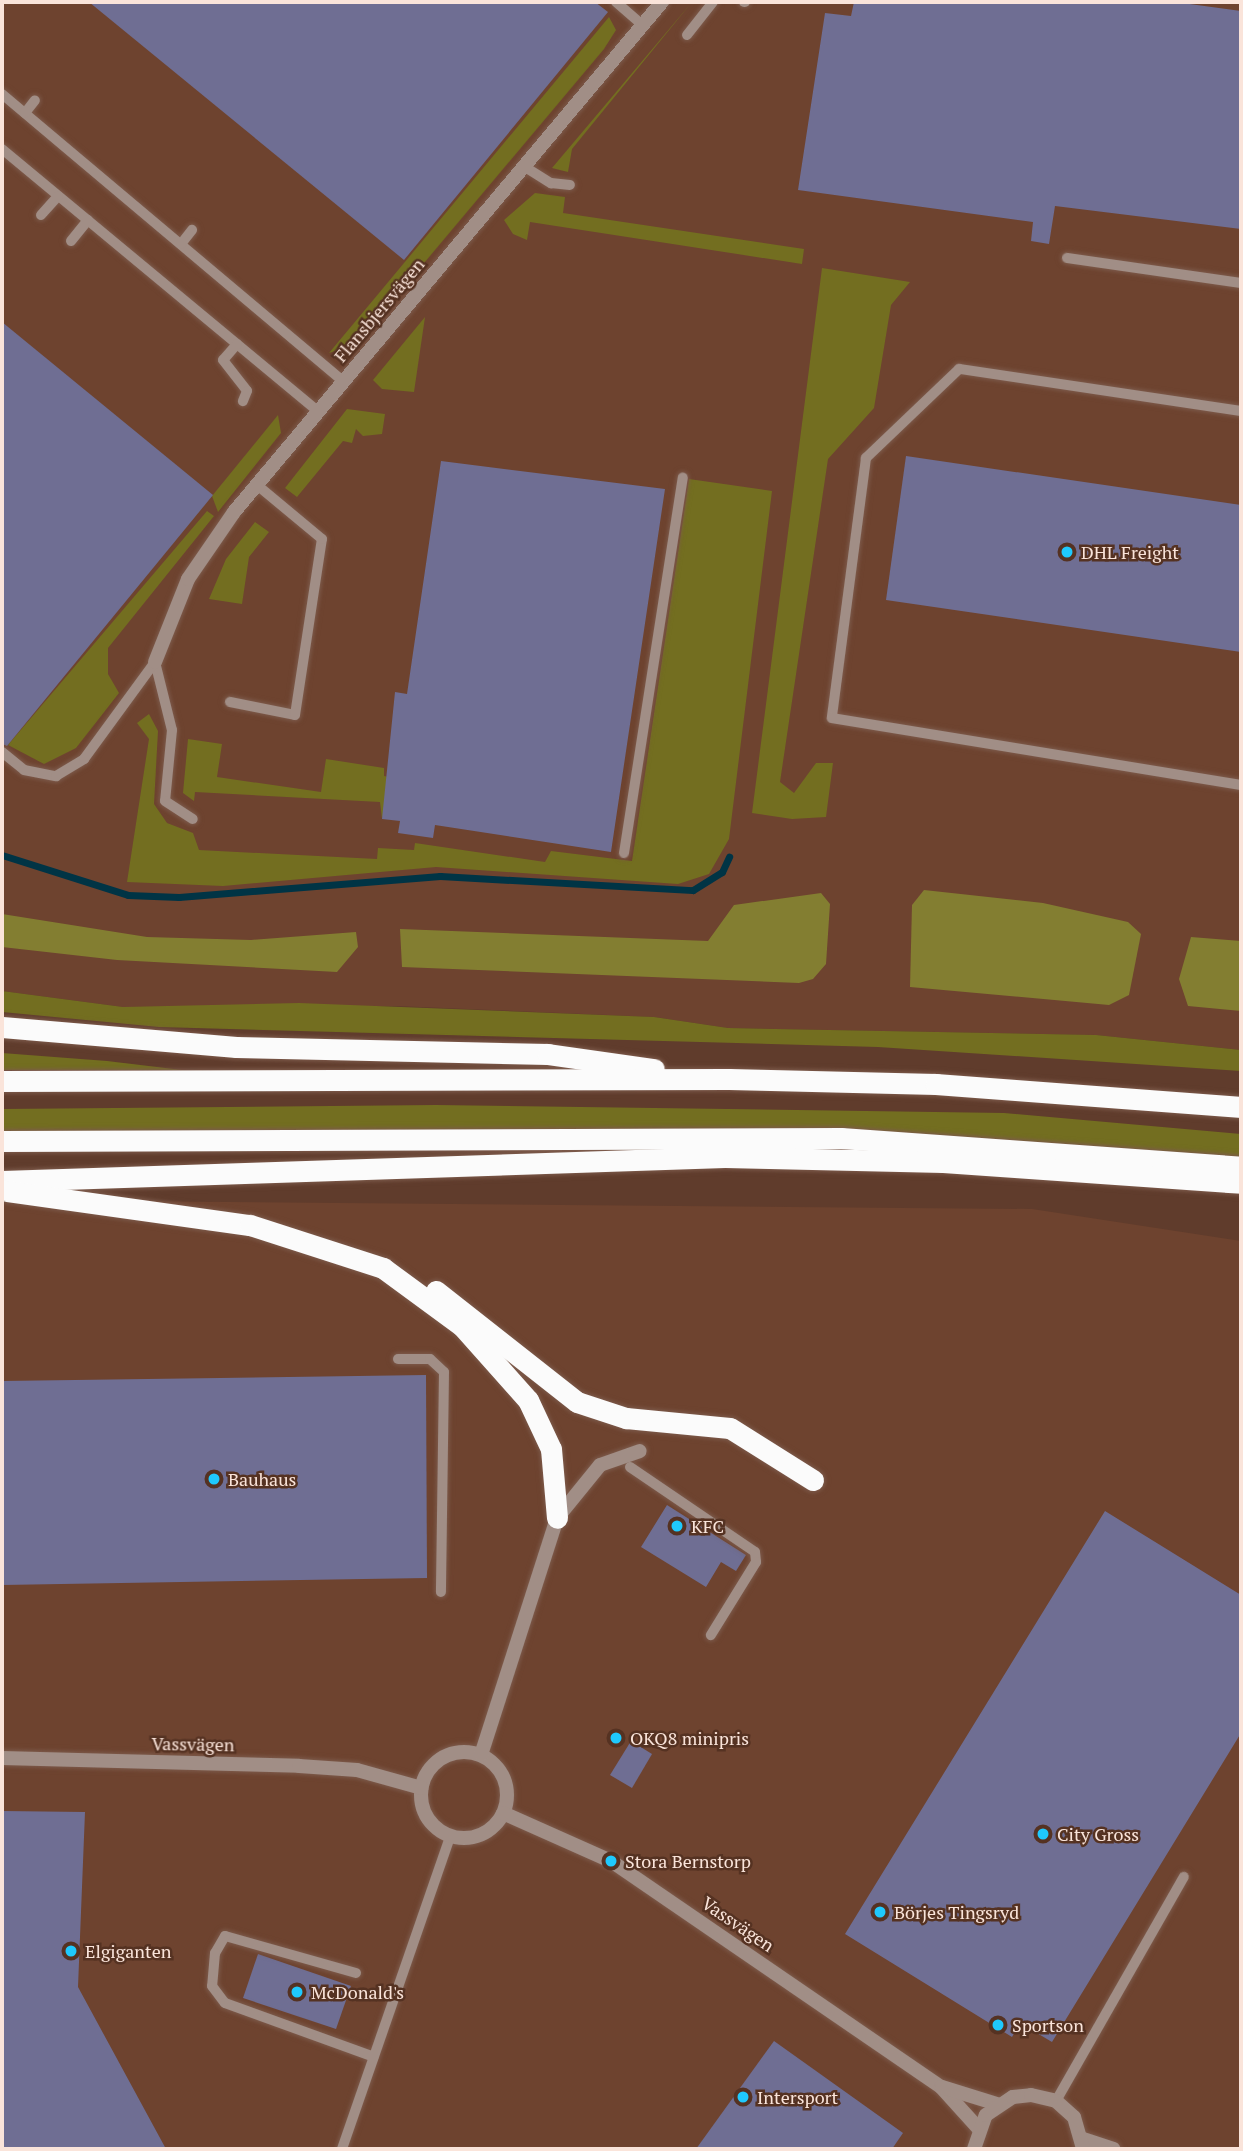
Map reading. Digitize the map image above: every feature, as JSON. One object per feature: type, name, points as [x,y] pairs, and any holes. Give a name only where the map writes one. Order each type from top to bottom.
[{"type":"highway","points":[[2,1027],[236,1047],[548,1054],[729,1079]]},
{"type":"highway","points":[[2,1081],[729,1079],[949,1085],[1241,1107]]},
{"type":"highway","points":[[2,1140],[841,1138],[1241,1167]]},
{"type":"highway","points":[[2,1181],[738,1157],[943,1162],[1241,1183]]},
{"type":"highway","points":[[2,1191],[250,1225],[383,1268],[462,1308],[530,1371],[577,1402],[626,1418],[730,1428],[814,1480]]},
{"type":"highway","points":[[383,1268],[462,1326],[528,1400],[551,1449],[556,1518]]},
{"type":"street","name":"Flansbjersvägen","points":[[155,662],[188,579],[257,485],[662,2]]},
{"type":"street","points":[[481,1755],[533,1608],[556,1518],[600,1465],[640,1451]]},
{"type":"street","points":[[457,1752],[481,1755],[506,1782],[503,1812],[480,1836],[450,1837],[425,1814],[422,1788],[440,1759],[457,1752]]},
{"type":"street","name":"Vassvägen","points":[[2,1758],[357,1770],[422,1788]]},
{"type":"street","name":"Vassvägen","points":[[503,1812],[611,1861],[941,2087],[978,2129]]},
{"type":"street","name":"Vassvägen","points":[[941,2087],[997,2104]]},
{"type":"street","points":[[974,2149],[978,2129],[997,2104],[1031,2095],[1056,2101],[1074,2117],[1083,2144],[1113,2149]]},
{"type":"lane","points":[[616,2],[642,25]]},
{"type":"lane","points":[[687,35],[713,2]]},
{"type":"lane","points":[[2,94],[344,382]]},
{"type":"lane","points":[[24,113],[35,100]]},
{"type":"lane","points":[[2,149],[319,412]]},
{"type":"lane","points":[[525,167],[551,183],[570,185]]},
{"type":"lane","points":[[41,215],[58,196]]},
{"type":"lane","points":[[71,241],[88,220]]},
{"type":"lane","points":[[181,244],[192,230]]},
{"type":"lane","points":[[1067,258],[1241,283]]},
{"type":"lane","points":[[237,344],[223,360],[247,391],[243,401]]},
{"type":"lane","points":[[1241,411],[959,369],[866,458],[832,718],[1241,785]]},
{"type":"lane","points":[[624,853],[683,478]]},
{"type":"lane","points":[[230,702],[295,715],[322,540],[257,485]]},
{"type":"lane","points":[[2,752],[24,770],[56,776],[83,760],[155,662]]},
{"type":"lane","points":[[155,662],[172,730],[165,801],[193,819]]},
{"type":"lane","points":[[398,1359],[430,1359],[444,1373],[441,1592]]},
{"type":"lane","points":[[630,1467],[755,1552],[755,1562],[710,1635]]},
{"type":"lane","points":[[342,2149],[450,1837]]},
{"type":"lane","points":[[1056,2101],[1184,1877]]},
{"type":"lane","points":[[356,1973],[225,1936],[215,1953],[212,1986],[225,2003],[374,2057]]},
{"type":"shaded area","points":[[2,2],[1241,2],[1241,1050],[1096,1035],[728,1028],[654,1017],[396,1006],[123,1007],[2,991]]},
{"type":"shaded area","points":[[692,2],[572,149],[568,172],[552,168]]},
{"type":"shaded area","points":[[609,17],[616,30],[604,49],[356,344],[329,353]]},
{"type":"shaded area","points":[[535,193],[565,197],[563,213],[804,249],[802,264],[530,222],[527,240],[513,234],[504,220]]},
{"type":"shaded area","points":[[822,268],[910,282],[891,305],[874,408],[828,459],[780,782],[794,793],[816,763],[833,763],[826,817],[792,819],[752,813]]},
{"type":"shaded area","points":[[425,317],[414,392],[382,389],[373,380]]},
{"type":"shaded area","points":[[347,409],[385,414],[382,434],[363,436],[356,429],[352,443],[343,441],[297,497],[285,488]]},
{"type":"shaded area","points":[[278,415],[281,433],[218,512],[212,496]]},
{"type":"shaded area","points":[[689,479],[772,491],[729,839],[709,874],[678,884],[436,867],[223,886],[127,882],[149,739],[137,723],[149,714],[158,731],[154,804],[167,823],[193,833],[199,850],[377,859],[378,848],[414,850],[415,843],[545,862],[551,851],[632,861]]},
{"type":"shaded area","points":[[207,511],[214,516],[108,648],[108,674],[119,693],[76,748],[44,764],[8,745]]},
{"type":"shaded area","points":[[255,522],[269,532],[249,557],[242,604],[209,599],[226,559]]},
{"type":"shaded area","points":[[188,739],[222,744],[217,777],[321,792],[326,759],[384,768],[384,776],[394,778],[382,819],[380,802],[195,792],[194,801],[183,793]]},
{"type":"shaded area","points":[[924,890],[1043,903],[1128,922],[1141,934],[1129,995],[1109,1005],[910,987],[912,905]]},
{"type":"shaded area","points":[[821,893],[830,904],[826,964],[813,979],[799,983],[402,967],[400,929],[708,941],[734,905]]},
{"type":"shaded area","points":[[2,914],[147,937],[251,940],[356,932],[358,947],[337,972],[117,960],[2,947]]},
{"type":"shaded area","points":[[1191,937],[1241,941],[1241,1011],[1188,1006],[1179,979]]},
{"type":"shaded area","points":[[2,991],[123,1007],[299,1003],[654,1017],[728,1028],[1096,1035],[1241,1050],[1241,1071],[878,1047],[159,1027],[2,1012]]},
{"type":"shaded area","points":[[2,1053],[107,1061],[182,1070],[2,1070]]},
{"type":"shaded area","points":[[436,1105],[1004,1113],[1241,1134],[1241,1158],[869,1132],[2,1134],[2,1109]]},
{"type":"shaded area","name":"Stora Bernstorp","points":[[2,1200],[1032,1209],[1241,1241],[1241,2149],[2,2149]]},
{"type":"building","points":[[89,2],[595,2],[608,12],[404,260]]},
{"type":"building","points":[[854,2],[1175,2],[1241,11],[1241,229],[1055,206],[1049,244],[1031,241],[1033,222],[798,190],[825,13],[851,16]]},
{"type":"building","points":[[2,322],[213,495],[7,746],[2,744]]},
{"type":"building","name":"DHL Freight","points":[[906,456],[1241,505],[1241,652],[886,600]]},
{"type":"building","points":[[441,461],[665,489],[611,852],[435,825],[433,838],[398,833],[400,821],[382,819],[395,692],[407,694]]},
{"type":"building","name":"Bauhaus","points":[[426,1375],[427,1578],[2,1585],[2,1381]]},
{"type":"building","name":"KFC","points":[[667,1505],[746,1555],[736,1571],[721,1562],[706,1587],[641,1547]]},
{"type":"building","name":"City Gross","points":[[1105,1511],[1241,1595],[1241,1733],[1052,2042],[1020,2023],[1012,2037],[845,1934]]},
{"type":"building","points":[[631,1741],[652,1754],[632,1788],[610,1775]]},
{"type":"building","points":[[2,1811],[85,1812],[78,1987],[166,2149],[2,2149]]},
{"type":"building","name":"McDonald's","points":[[258,1954],[351,1986],[336,2029],[243,1998]]},
{"type":"building","points":[[774,2041],[903,2133],[892,2149],[696,2149]]},
{"type":"waterway","points":[[2,855],[128,895],[179,897],[440,876],[693,890],[722,872],[729,857]]},
{"type":"place","name":"DHL Freight","points":[[1067,552]]},
{"type":"place","name":"Bauhaus","points":[[214,1479]]},
{"type":"place","name":"KFC","points":[[677,1526]]},
{"type":"place","name":"OKQ8 minipris","points":[[616,1738]]},
{"type":"place","name":"City Gross","points":[[1043,1834]]},
{"type":"place","name":"Stora Bernstorp","points":[[611,1861]]},
{"type":"place","name":"Börjes Tingsryd","points":[[880,1912]]},
{"type":"place","name":"Elgiganten","points":[[71,1951]]},
{"type":"place","name":"McDonald's","points":[[297,1992]]},
{"type":"place","name":"Sportson","points":[[998,2025]]},
{"type":"place","name":"Intersport","points":[[743,2097]]}]
